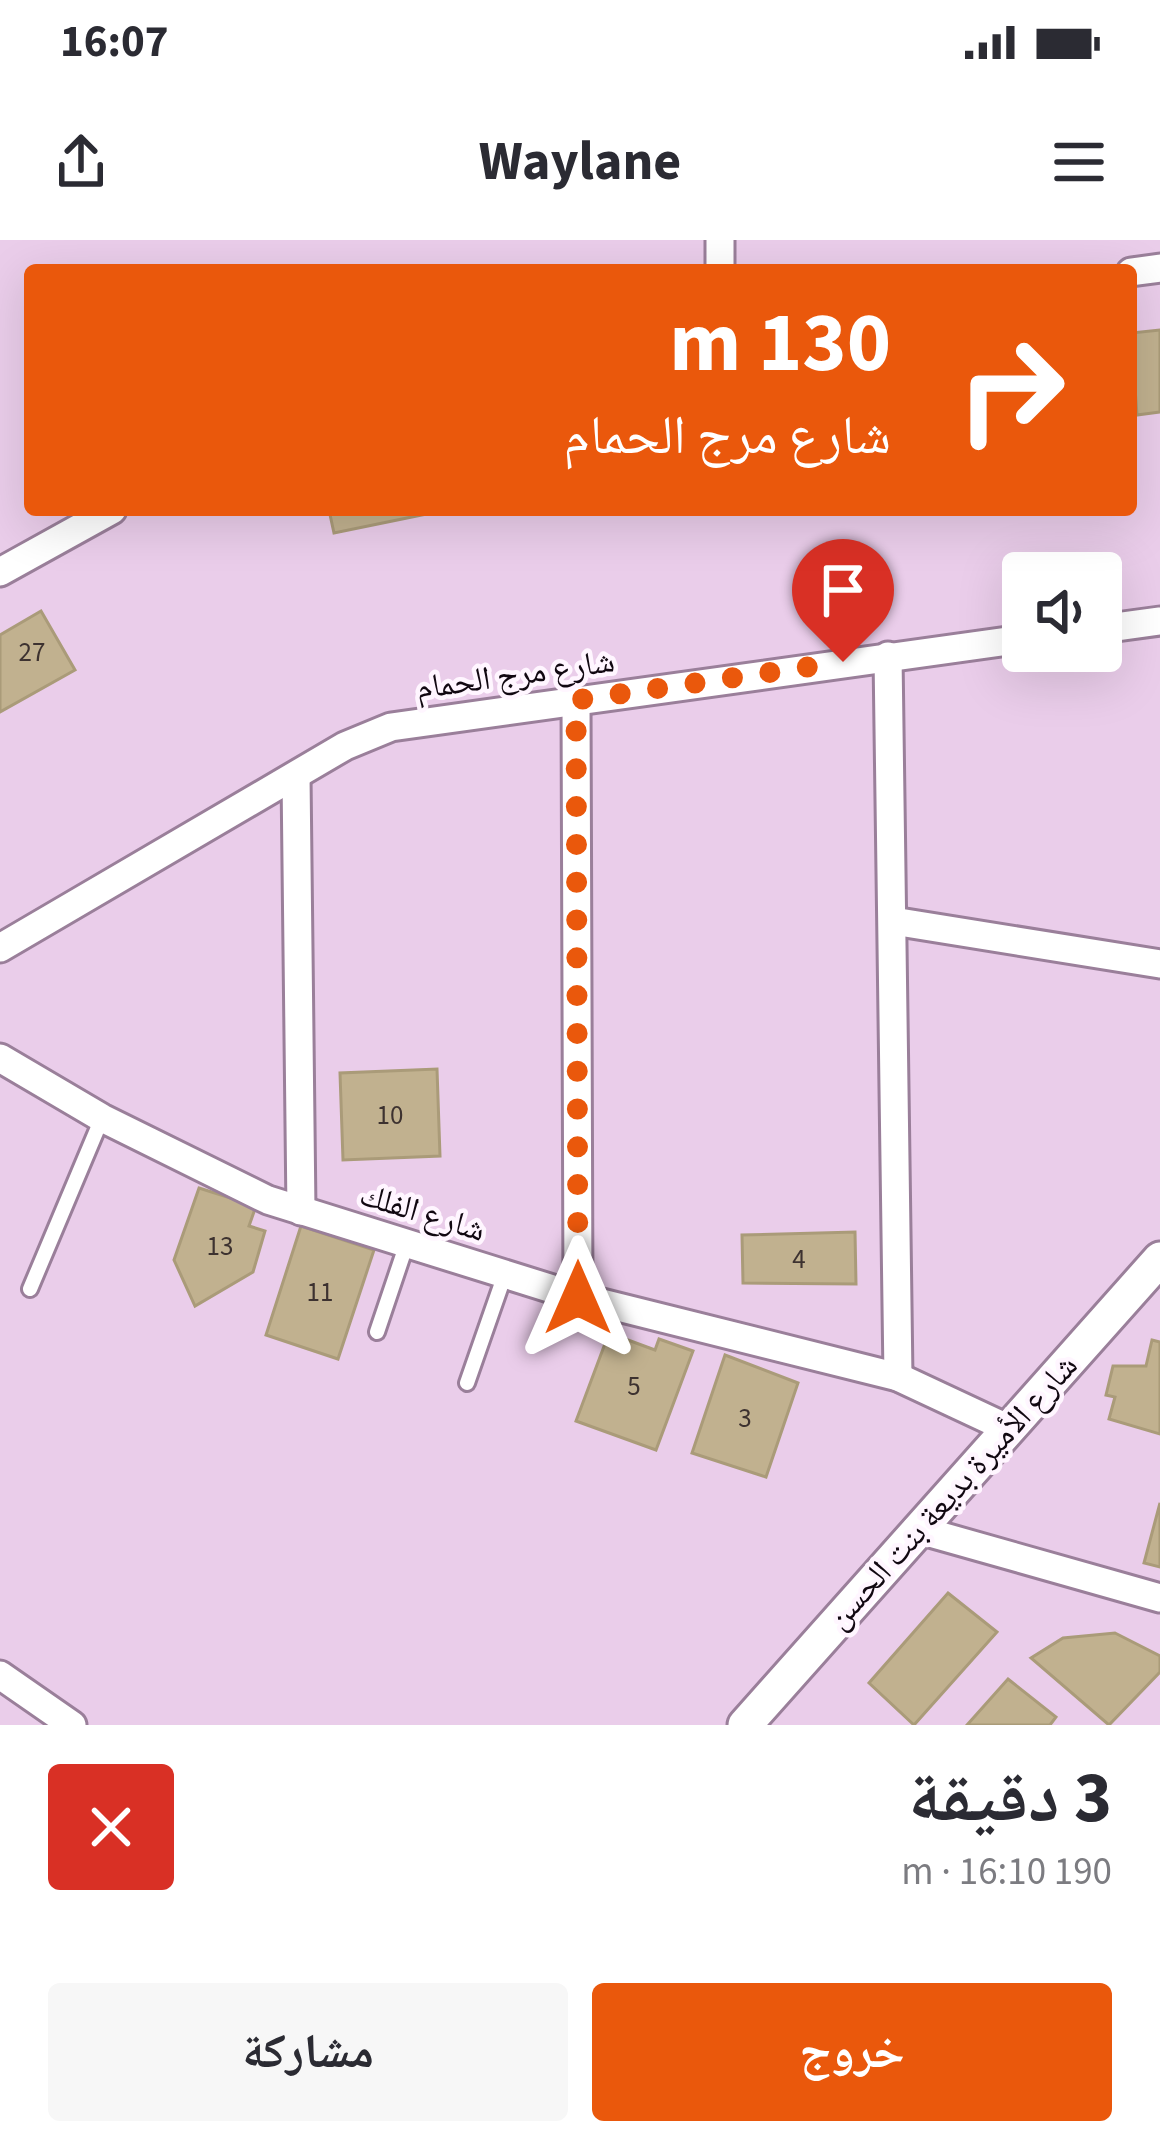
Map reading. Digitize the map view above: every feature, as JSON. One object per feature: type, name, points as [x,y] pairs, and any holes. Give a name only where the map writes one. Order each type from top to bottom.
[{"type":"street","points":[[0,572],[101,516]]},
{"type":"street","points":[[1122,626],[1160,621]]},
{"type":"street","name":"شارع مرج الحمام","points":[[0,948],[345,746],[391,728],[1002,642]]},
{"type":"street","points":[[888,656],[898,1377]]},
{"type":"street","points":[[576,700],[578,1298]]},
{"type":"street","points":[[296,776],[302,1211]]},
{"type":"street","points":[[893,921],[1160,964]]},
{"type":"street","name":"شارع الفلك","points":[[0,1058],[102,1118],[240,1187],[302,1211],[578,1298],[898,1377],[1006,1428]]},
{"type":"street","name":"شارع الأميرة بديعة بنت الحسن","points":[[745,1725],[1006,1428],[1154,1275]]},
{"type":"street","points":[[916,1529],[1160,1598]]},
{"type":"street","points":[[0,1675],[72,1725]]},
{"type":"lane","points":[[30,1289],[102,1118]]},
{"type":"lane","points":[[377,1332],[407,1243]]},
{"type":"lane","points":[[467,1383],[505,1274]]},
{"type":"building","points":[[1160,330],[1160,412],[1137,415],[1137,332]]},
{"type":"building","points":[[330,516],[417,516],[334,533]]},
{"type":"building","points":[[41,611],[75,670],[0,712],[0,635]]},
{"type":"building","points":[[437,1069],[440,1156],[343,1160],[340,1073]]},
{"type":"building","points":[[199,1188],[256,1206],[249,1226],[265,1231],[253,1272],[195,1306],[174,1260]]},
{"type":"building","points":[[301,1226],[374,1250],[338,1359],[266,1335]]},
{"type":"building","points":[[855,1232],[856,1284],[743,1283],[742,1235]]},
{"type":"building","points":[[609,1333],[655,1350],[659,1339],[693,1351],[656,1450],[576,1421]]},
{"type":"building","points":[[1152,1340],[1160,1342],[1160,1434],[1109,1419],[1115,1397],[1106,1395],[1113,1366],[1146,1366]]},
{"type":"building","points":[[725,1355],[798,1383],[766,1477],[692,1453]]},
{"type":"building","points":[[1160,1503],[1160,1567],[1144,1563]]},
{"type":"building","points":[[948,1593],[997,1632],[914,1725],[869,1683]]},
{"type":"building","points":[[1115,1633],[1160,1656],[1160,1672],[1109,1725],[1031,1658],[1063,1638]]},
{"type":"building","points":[[1008,1679],[1056,1717],[1050,1725],[967,1725]]},
{"type":"route","points":[[578,1298],[576,700],[843,662]]}]
